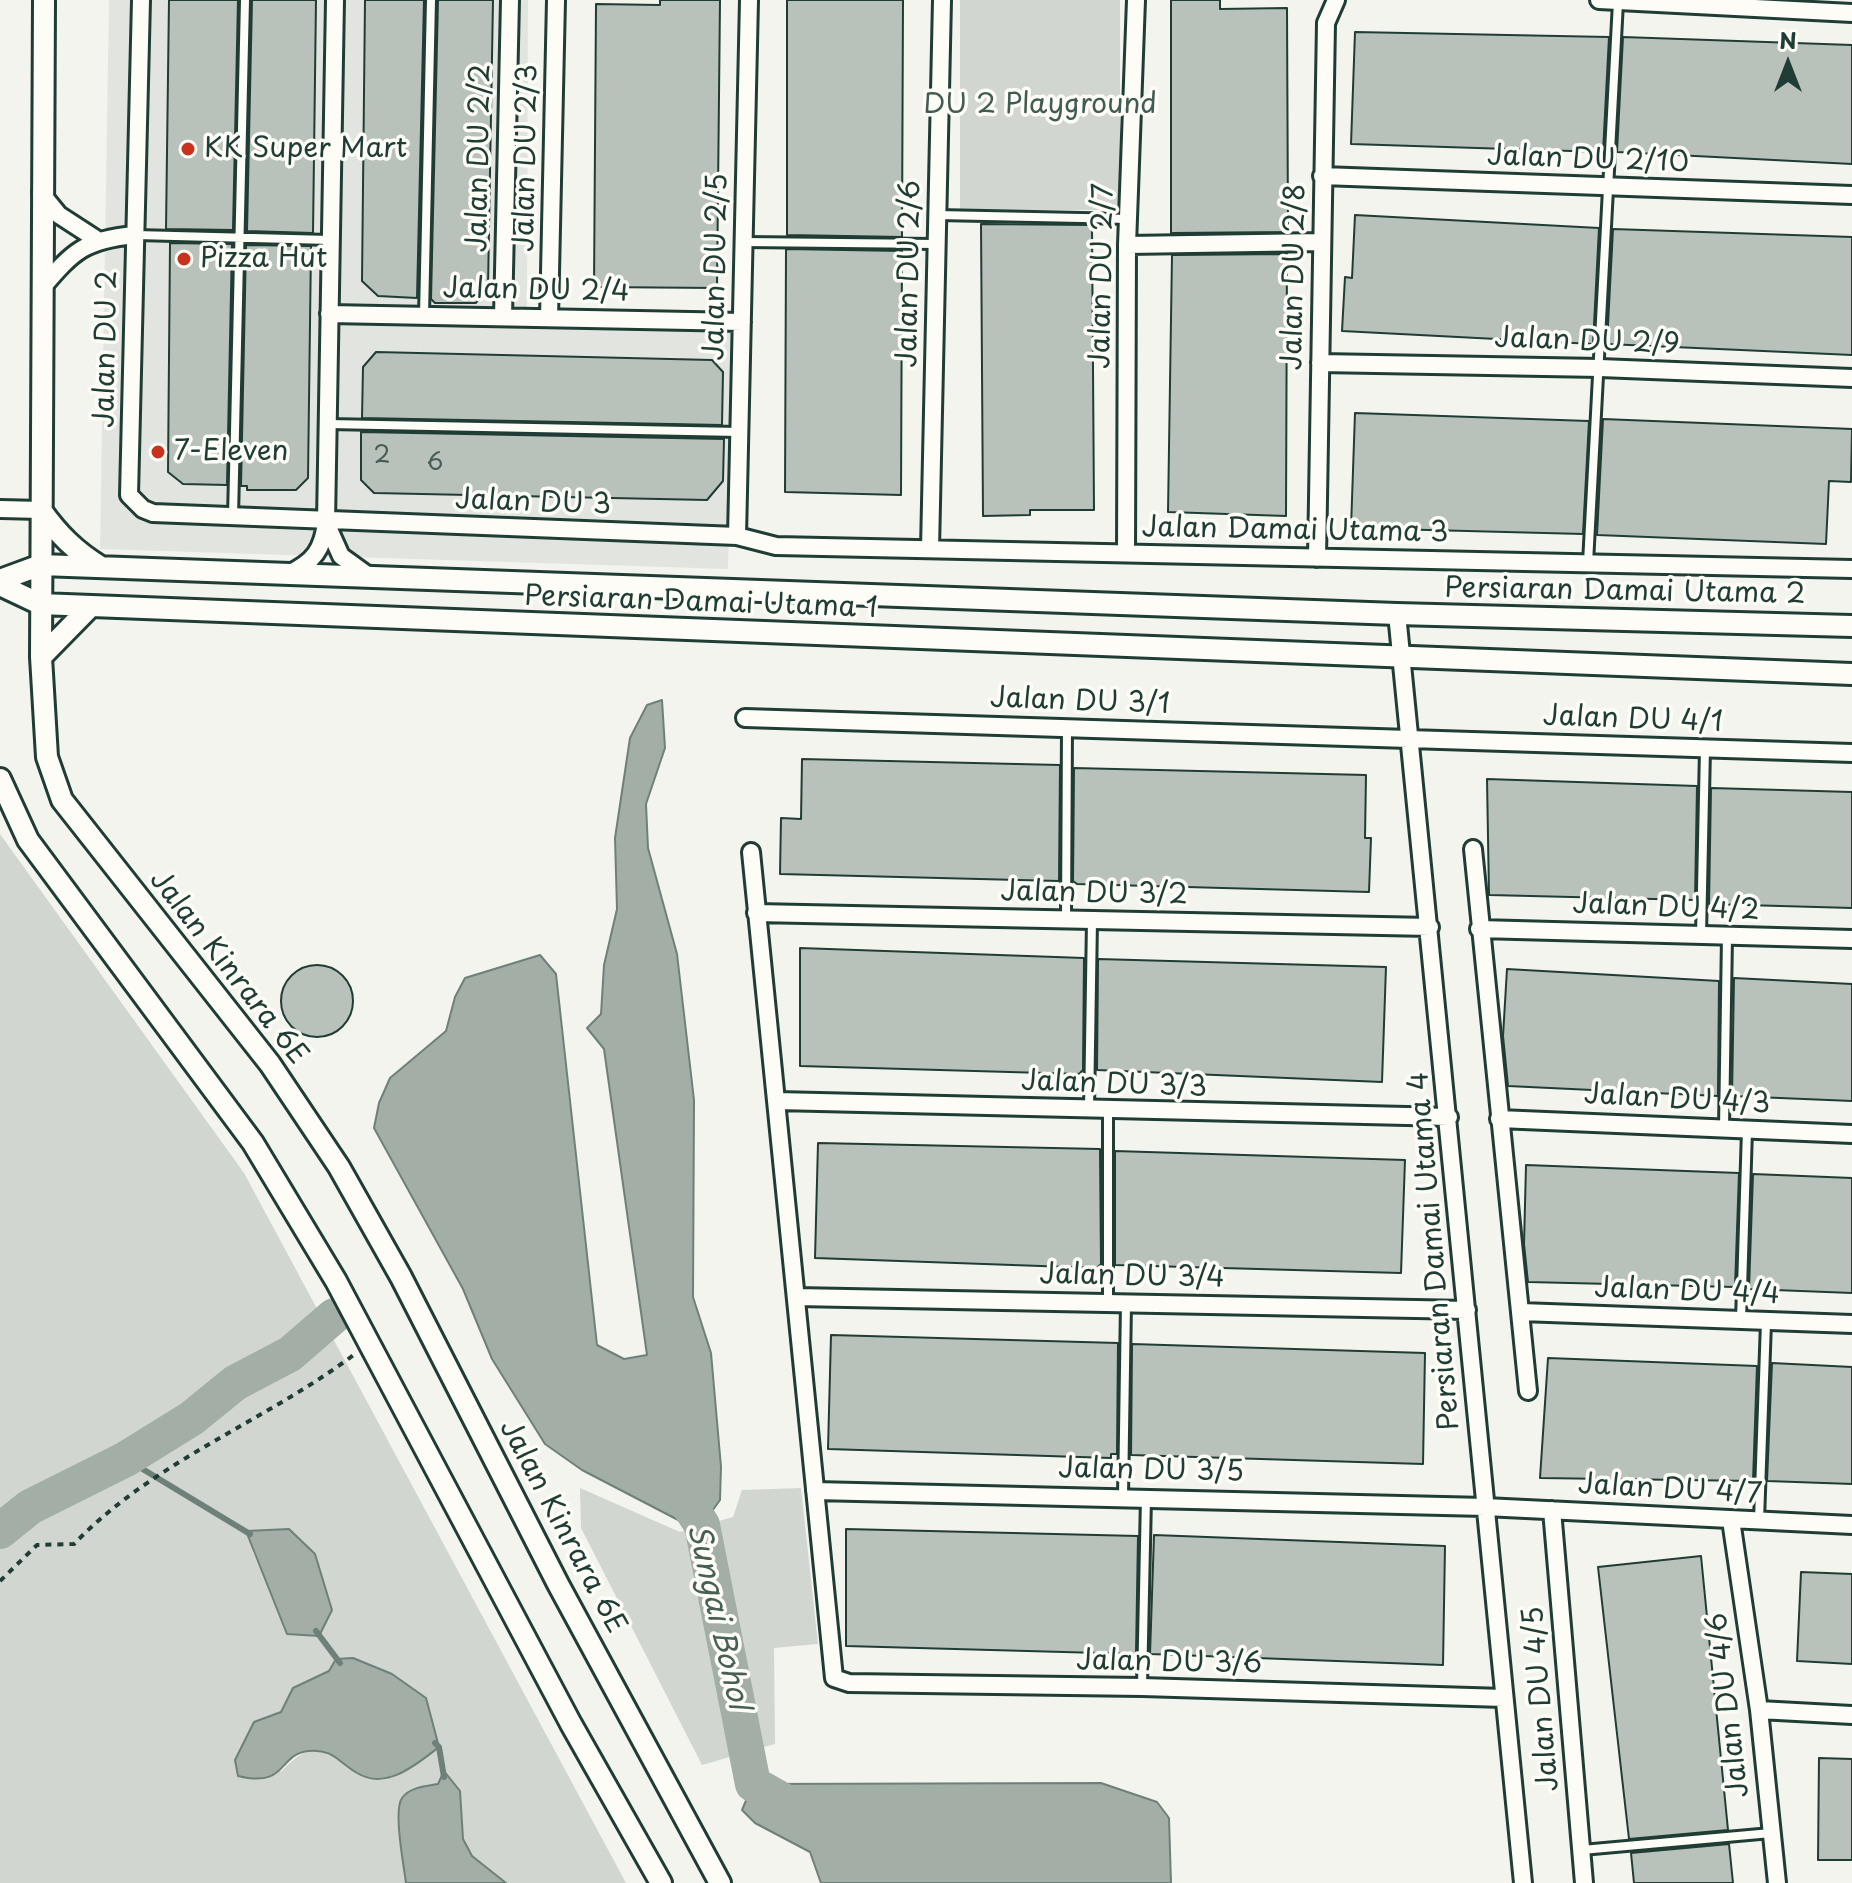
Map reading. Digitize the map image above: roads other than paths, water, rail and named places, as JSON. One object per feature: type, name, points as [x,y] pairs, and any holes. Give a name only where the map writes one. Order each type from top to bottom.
[{"type":"street","name":"Jalan Kinrara 6E","points":[[44,0],[41,657],[47,757],[62,800],[270,1064],[339,1167],[401,1277],[558,1584],[720,1883]]},
{"type":"street","name":"Jalan DU 2","points":[[141,0],[129,495],[143,509],[153,513],[326,522]]},
{"type":"street","points":[[288,574],[309,562],[324,545],[326,522],[335,0]]},
{"type":"street","name":"Jalan DU 2/2","points":[[503,317],[510,0]]},
{"type":"street","name":"Jalan DU 2/3","points":[[549,318],[556,0]]},
{"type":"street","name":"Jalan DU 2/5","points":[[737,536],[749,0]]},
{"type":"street","name":"Jalan DU 2/6","points":[[930,549],[942,0]]},
{"type":"street","name":"Jalan DU 2/7","points":[[1126,553],[1127,245],[1136,0]]},
{"type":"street","name":"Jalan DU 2/8","points":[[1317,558],[1326,23],[1336,0]]},
{"type":"street","points":[[1599,0],[1852,13]]},
{"type":"street","name":"Jalan DU 2/10","points":[[1322,176],[1852,195]]},
{"type":"street","points":[[41,193],[59,215],[96,239]]},
{"type":"street","points":[[41,289],[71,256],[96,239],[135,235]]},
{"type":"street","points":[[1127,245],[1321,242]]},
{"type":"street","name":"Jalan DU 2/4","points":[[329,314],[742,322]]},
{"type":"street","name":"Jalan DU 2/9","points":[[1320,363],[1600,368],[1852,378]]},
{"type":"street","points":[[0,509],[41,510],[57,533],[78,553],[102,568]]},
{"type":"street","points":[[326,522],[341,556],[370,577]]},
{"type":"street","name":"Jalan DU 3","points":[[326,522],[737,536]]},
{"type":"street","name":"Jalan Damai Utama 3","points":[[737,536],[776,546],[1852,569]]},
{"type":"street","name":"Persiaran Damai Utama 1","points":[[0,583],[41,565],[1397,614]]},
{"type":"street","name":"Persiaran Damai Utama 1","points":[[0,583],[40,604],[1403,659]]},
{"type":"street","points":[[41,657],[91,606]]},
{"type":"street","name":"Persiaran Damai Utama 2","points":[[1397,614],[1852,626]]},
{"type":"street","name":"Persiaran Damai Utama 4","points":[[1397,614],[1412,740],[1523,1883]]},
{"type":"street","points":[[1403,659],[1852,674]]},
{"type":"street","name":"Jalan DU 3/1","points":[[745,718],[1412,740]]},
{"type":"street","name":"Jalan DU 4/1","points":[[1412,740],[1852,753]]},
{"type":"street","points":[[0,779],[28,840],[253,1143],[369,1343],[571,1724],[661,1883]]},
{"type":"street","points":[[1473,849],[1528,1391]]},
{"type":"street","points":[[751,852],[815,1491]]},
{"type":"street","name":"Jalan DU 3/2","points":[[756,913],[1430,927]]},
{"type":"street","name":"Jalan DU 4/2","points":[[1479,929],[1852,939]]},
{"type":"street","name":"Jalan DU 3/3","points":[[777,1101],[1108,1112],[1449,1117]]},
{"type":"street","name":"Jalan DU 4/3","points":[[1499,1119],[1852,1134]]},
{"type":"street","name":"Jalan DU 3/4","points":[[796,1297],[1467,1310]]},
{"type":"street","name":"Jalan DU 4/4","points":[[1521,1312],[1852,1324]]},
{"type":"street","name":"Jalan DU 3/5","points":[[815,1491],[1485,1507]]},
{"type":"street","name":"Jalan DU 3/6","points":[[815,1491],[834,1678],[849,1683],[1142,1687],[1504,1698]]},
{"type":"street","name":"Jalan DU 4/7","points":[[1485,1507],[1852,1525]]},
{"type":"street","name":"Jalan DU 4/5","points":[[1552,1510],[1584,1883]]},
{"type":"street","name":"Jalan DU 4/6","points":[[1731,1520],[1759,1710],[1777,1883]]},
{"type":"street","points":[[1759,1710],[1852,1715]]},
{"type":"lane","points":[[233,517],[245,0]]},
{"type":"lane","points":[[424,315],[431,0]]},
{"type":"lane","points":[[1588,564],[1618,2]]},
{"type":"lane","points":[[937,215],[1130,219]]},
{"type":"lane","points":[[135,235],[331,240]]},
{"type":"lane","points":[[744,242],[936,244]]},
{"type":"lane","points":[[328,424],[739,432]]},
{"type":"lane","points":[[1066,919],[1067,728]]},
{"type":"lane","points":[[1701,935],[1705,749]]},
{"type":"lane","points":[[1088,1110],[1092,920]]},
{"type":"lane","points":[[1724,1128],[1727,936]]},
{"type":"lane","points":[[1108,1112],[1108,1303]]},
{"type":"lane","points":[[1741,1321],[1747,1129]]},
{"type":"lane","points":[[1123,1496],[1126,1303]]},
{"type":"lane","points":[[1759,1520],[1766,1322]]},
{"type":"lane","points":[[1142,1687],[1146,1497]]},
{"type":"lane","points":[[1582,1850],[1771,1833]]},
{"type":"waterway","name":"Sungai Bohol","points":[[0,1531],[30,1507],[126,1459],[192,1418],[235,1383],[290,1354],[334,1316]]},
{"type":"waterway","points":[[126,1459],[250,1534]]},
{"type":"waterway","name":"Sungai Bohol","points":[[675,1484],[702,1525],[753,1784],[794,1807]]},
{"type":"waterway","points":[[316,1631],[340,1663]]},
{"type":"waterway","points":[[435,1743],[439,1747],[444,1777]]},
{"type":"place","name":"KK Super Mart","points":[[188,149]]},
{"type":"place","name":"Pizza Hut","points":[[184,259]]},
{"type":"place","name":"7-Eleven","points":[[158,452]]},
{"type":"park label","name":"DU 2 Playground","points":[[1040,105]]}]
